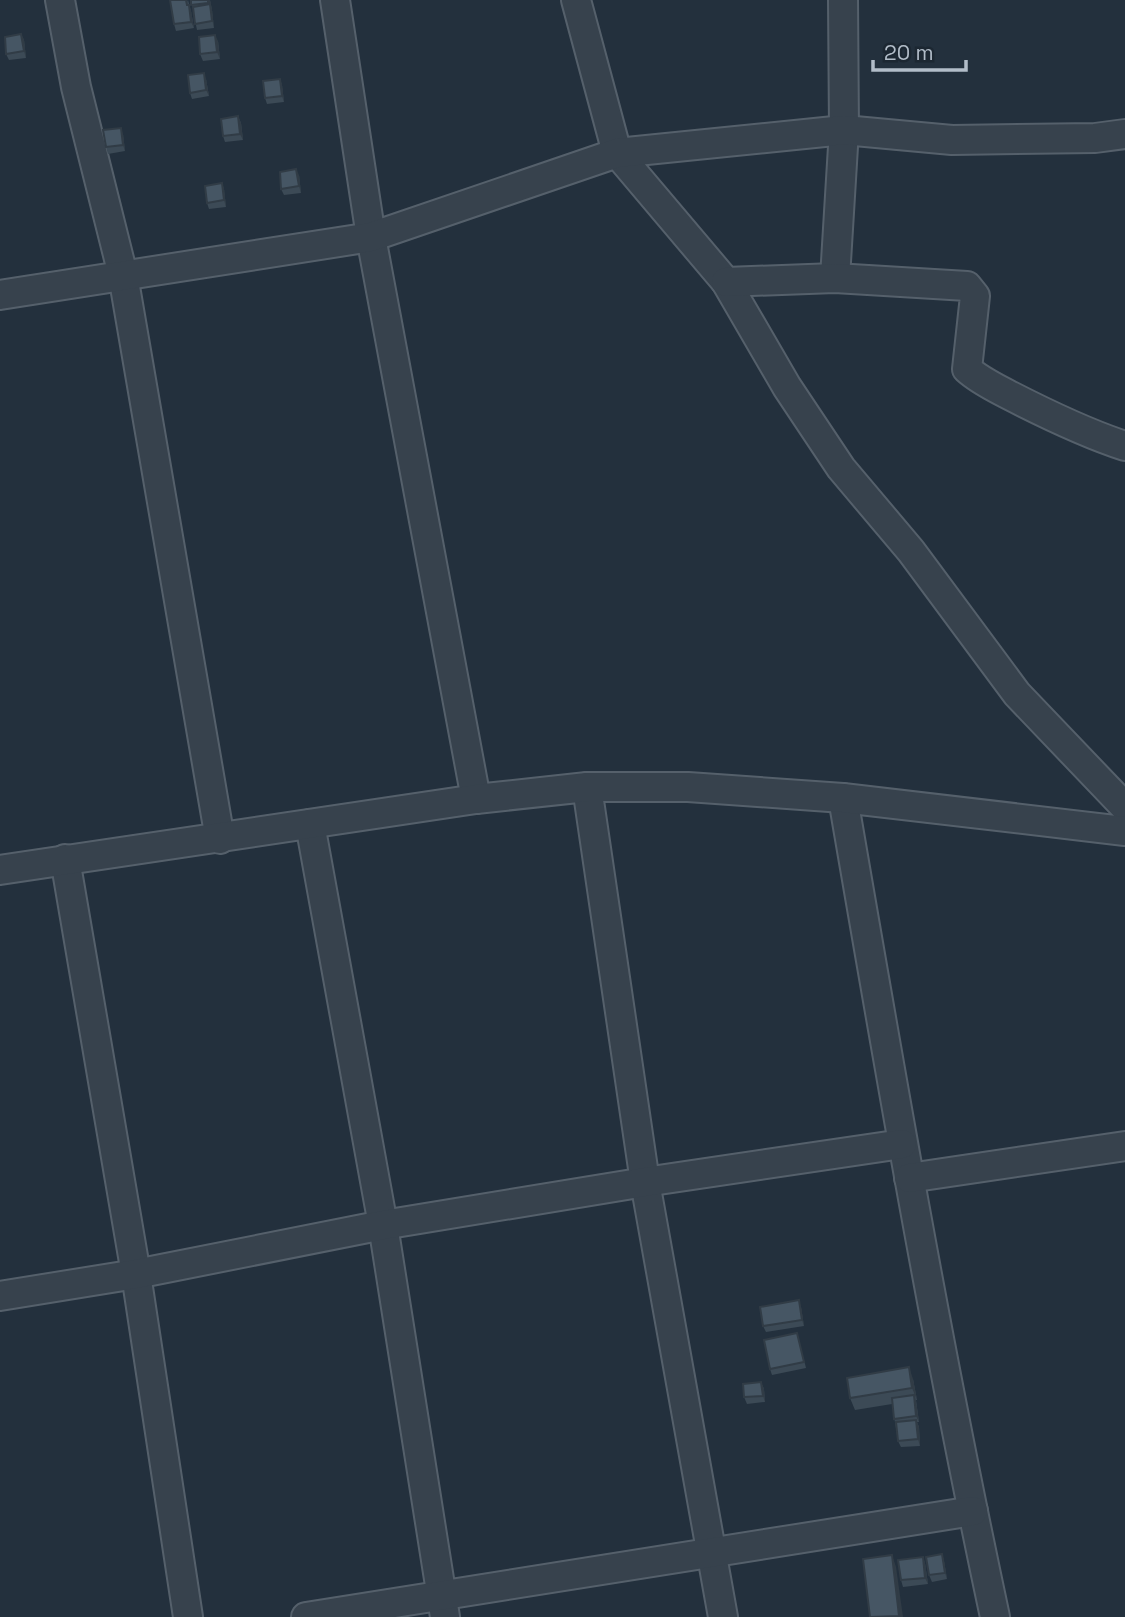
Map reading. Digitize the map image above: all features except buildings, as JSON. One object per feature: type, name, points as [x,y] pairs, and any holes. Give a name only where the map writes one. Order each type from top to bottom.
[{"type":"street","points":[[60,0],[76,87],[123,275],[220,839]]},
{"type":"street","points":[[335,0],[371,237],[476,799]]},
{"type":"street","points":[[576,0],[617,153],[726,282],[788,387],[841,468],[911,551],[1017,694],[1125,807]]},
{"type":"street","points":[[835,278],[844,130],[843,0]]},
{"type":"street","points":[[0,295],[371,237],[617,153],[844,130],[953,140],[1096,138],[1125,134]]},
{"type":"street","points":[[726,282],[835,278],[967,286],[975,296],[967,369],[974,376],[1028,405],[1125,446]]},
{"type":"street","points":[[587,787],[645,1182],[723,1617]]},
{"type":"street","points":[[0,870],[476,799],[587,787],[688,787],[843,798],[1125,831]]},
{"type":"street","points":[[843,798],[902,1144],[995,1617]]},
{"type":"street","points":[[310,824],[383,1225],[443,1606]]},
{"type":"street","points":[[65,859],[136,1274],[188,1617]]},
{"type":"street","points":[[0,1296],[136,1274],[383,1225],[902,1144]]},
{"type":"street","points":[[909,1178],[1125,1146]]},
{"type":"street","points":[[306,1617],[443,1606],[712,1553],[973,1511]]}]
